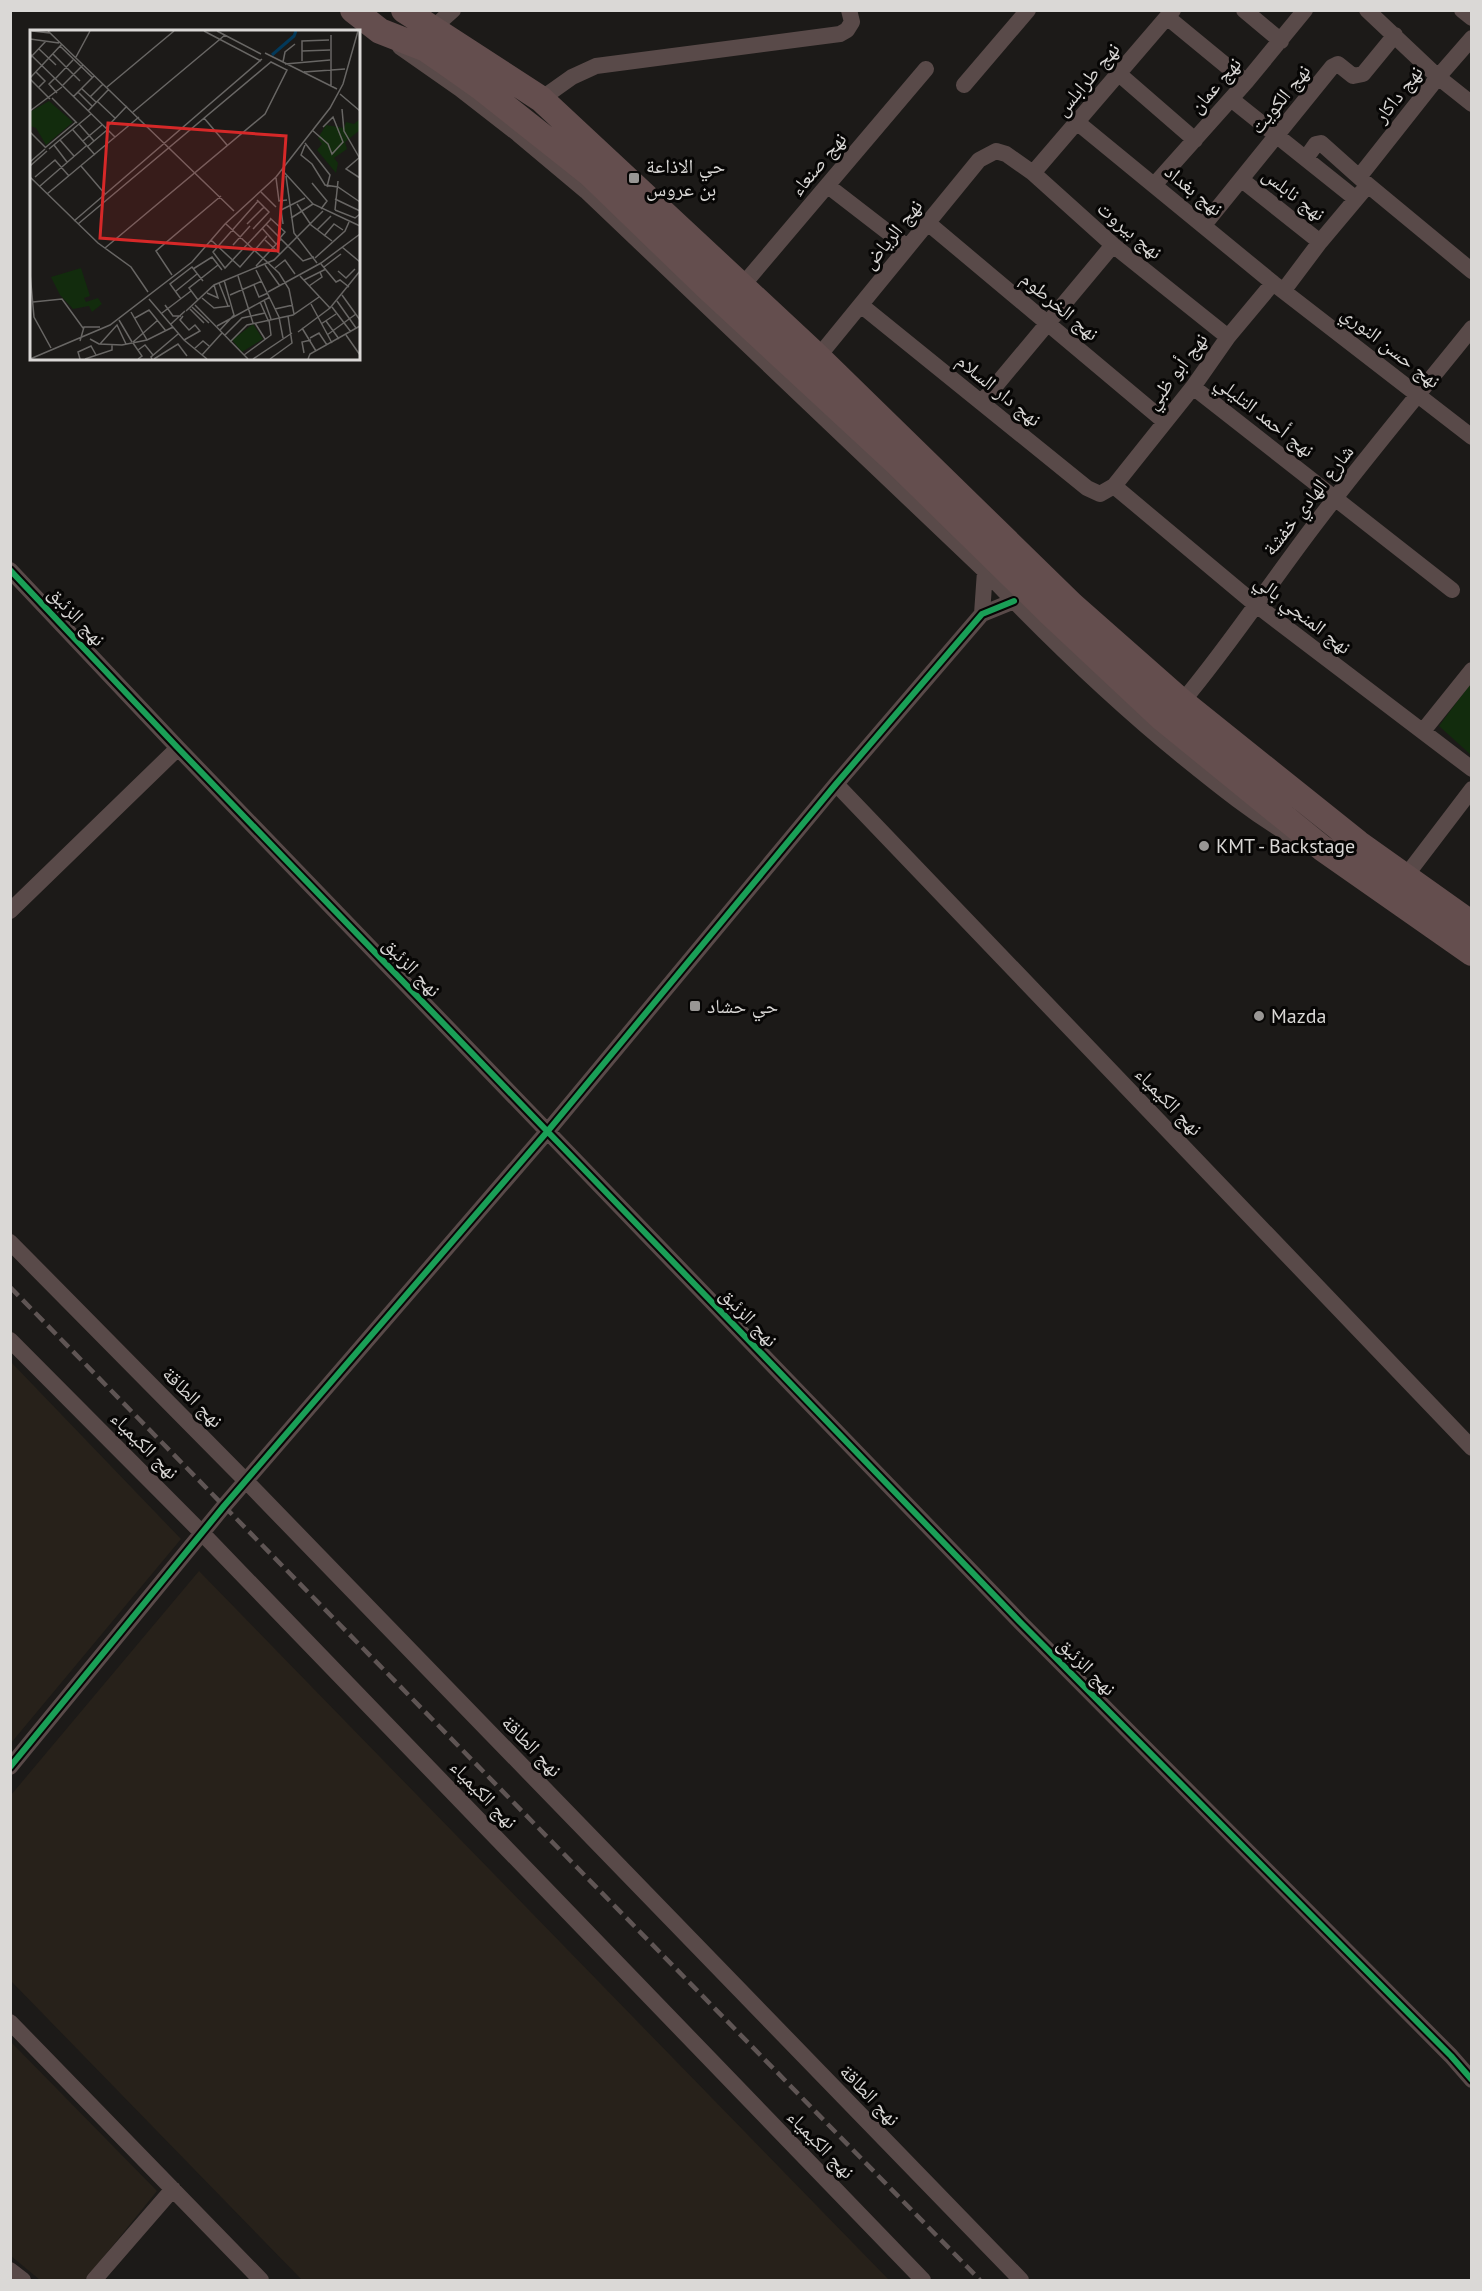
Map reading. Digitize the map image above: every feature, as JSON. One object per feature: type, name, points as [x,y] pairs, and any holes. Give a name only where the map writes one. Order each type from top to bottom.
[{"type":"highway","points":[[353,10],[380,31],[426,48],[483,89],[589,173],[1162,718],[1323,848],[1472,953]]},
{"type":"highway","points":[[404,10],[541,99],[818,357],[1072,605],[1182,702],[1358,843],[1472,924]]},
{"type":"street","points":[[433,28],[453,10]]},
{"type":"street","points":[[541,99],[572,77],[596,66],[840,34],[847,30],[852,22],[849,10]]},
{"type":"street","points":[[964,86],[1028,10]]},
{"type":"street","points":[[1244,10],[1281,41]]},
{"type":"street","name":"نهج عمان","points":[[1155,184],[1246,82],[1305,10]]},
{"type":"street","points":[[1462,10],[1472,18]]},
{"type":"street","points":[[1374,12],[1438,77],[1472,104]]},
{"type":"street","points":[[1170,14],[1246,82]]},
{"type":"street","name":"نهج طرابلس","points":[[1033,173],[1170,14]]},
{"type":"street","points":[[380,31],[477,102],[586,191],[985,571],[1038,626],[1148,728],[1238,801],[1303,843],[1323,848]]},
{"type":"street","name":"نهج الكويت","points":[[1204,225],[1332,67],[1338,64],[1353,76],[1363,74],[1395,35]]},
{"type":"street","name":"نهج داكار","points":[[1364,181],[1438,77],[1472,38]]},
{"type":"street","name":"نهج صنعاء","points":[[742,286],[926,69]]},
{"type":"street","points":[[1119,74],[1195,140]]},
{"type":"street","points":[[1231,99],[1356,199]]},
{"type":"street","name":"نهج بغداد","points":[[1078,123],[1279,286]]},
{"type":"street","points":[[1306,158],[1316,144],[1322,143],[1472,271]]},
{"type":"street","name":"نهج الرياض","points":[[818,357],[979,160],[996,151],[1006,154]]},
{"type":"street","name":"نهج بيروت","points":[[1006,154],[1033,173],[1113,245],[1228,337]]},
{"type":"street","name":"نهج نابلس","points":[[1242,180],[1320,242]]},
{"type":"street","name":"نهج أبو ظبي","points":[[1114,486],[1193,387],[1228,337],[1320,242],[1356,199],[1364,181]]},
{"type":"street","points":[[828,186],[907,248]]},
{"type":"street","name":"نهج الخرطوم","points":[[929,224],[1164,421]]},
{"type":"street","points":[[982,402],[1113,245]]},
{"type":"street","name":"نهج حسن النوري","points":[[1279,286],[1472,437]]},
{"type":"street","name":"نهج دار السلام","points":[[862,306],[1087,489],[1100,494],[1114,486]]},
{"type":"street","name":"شارع الهادي خفشة","points":[[1182,702],[1212,666],[1255,604],[1336,497],[1472,328]]},
{"type":"street","name":"نهج أحمد التليلي","points":[[1193,387],[1452,590]]},
{"type":"street","name":"نهج المنجي بالي","points":[[1114,486],[1255,604],[1472,769]]},
{"type":"street","name":"نهج الزئبق","points":[[10,570],[178,748],[1013,1614],[1443,2047],[1472,2080]]},
{"type":"street","points":[[982,614],[985,571]]},
{"type":"street","points":[[10,1767],[202,1533],[547,1132],[836,784],[982,614],[1014,601]]},
{"type":"street","points":[[1423,731],[1472,670]]},
{"type":"street","points":[[10,911],[178,748]]},
{"type":"street","name":"نهج الكيمياء","points":[[836,784],[1472,1448]]},
{"type":"street","points":[[1405,877],[1472,789]]},
{"type":"street","name":"نهج الطاقة","points":[[10,1242],[246,1481],[1021,2280]]},
{"type":"street","name":"نهج الكيمياء","points":[[10,1340],[202,1533],[913,2277]]},
{"type":"street","points":[[10,2022],[261,2280]]},
{"type":"street","points":[[94,2280],[172,2189]]},
{"type":"street","points":[[10,2270],[23,2280]]},
{"type":"shaded area","points":[[11,1362],[181,1539],[11,1743]]},
{"type":"shaded area","points":[[199,1571],[889,2280],[302,2280],[11,1981],[11,1795]]},
{"type":"shaded area","points":[[10,2041],[157,2191],[85,2280],[40,2280],[11,2256]]},
{"type":"green space","points":[[1471,683],[1471,755],[1439,726]]},
{"type":"railway","points":[[10,1287],[980,2280]]},
{"type":"cycle path","points":[[10,570],[178,748],[1021,1623],[1451,2056],[1472,2080]]},
{"type":"cycle path","points":[[10,1767],[224,1506],[547,1132],[836,784],[982,614],[1014,601]]},
{"type":"place","name":"حي الاذاعة بن عروس","points":[[634,178]]},
{"type":"place","name":"KMT - Backstage","points":[[1204,846]]},
{"type":"place","name":"حي حشاد","points":[[695,1006]]},
{"type":"place","name":"Mazda","points":[[1259,1016]]}]
